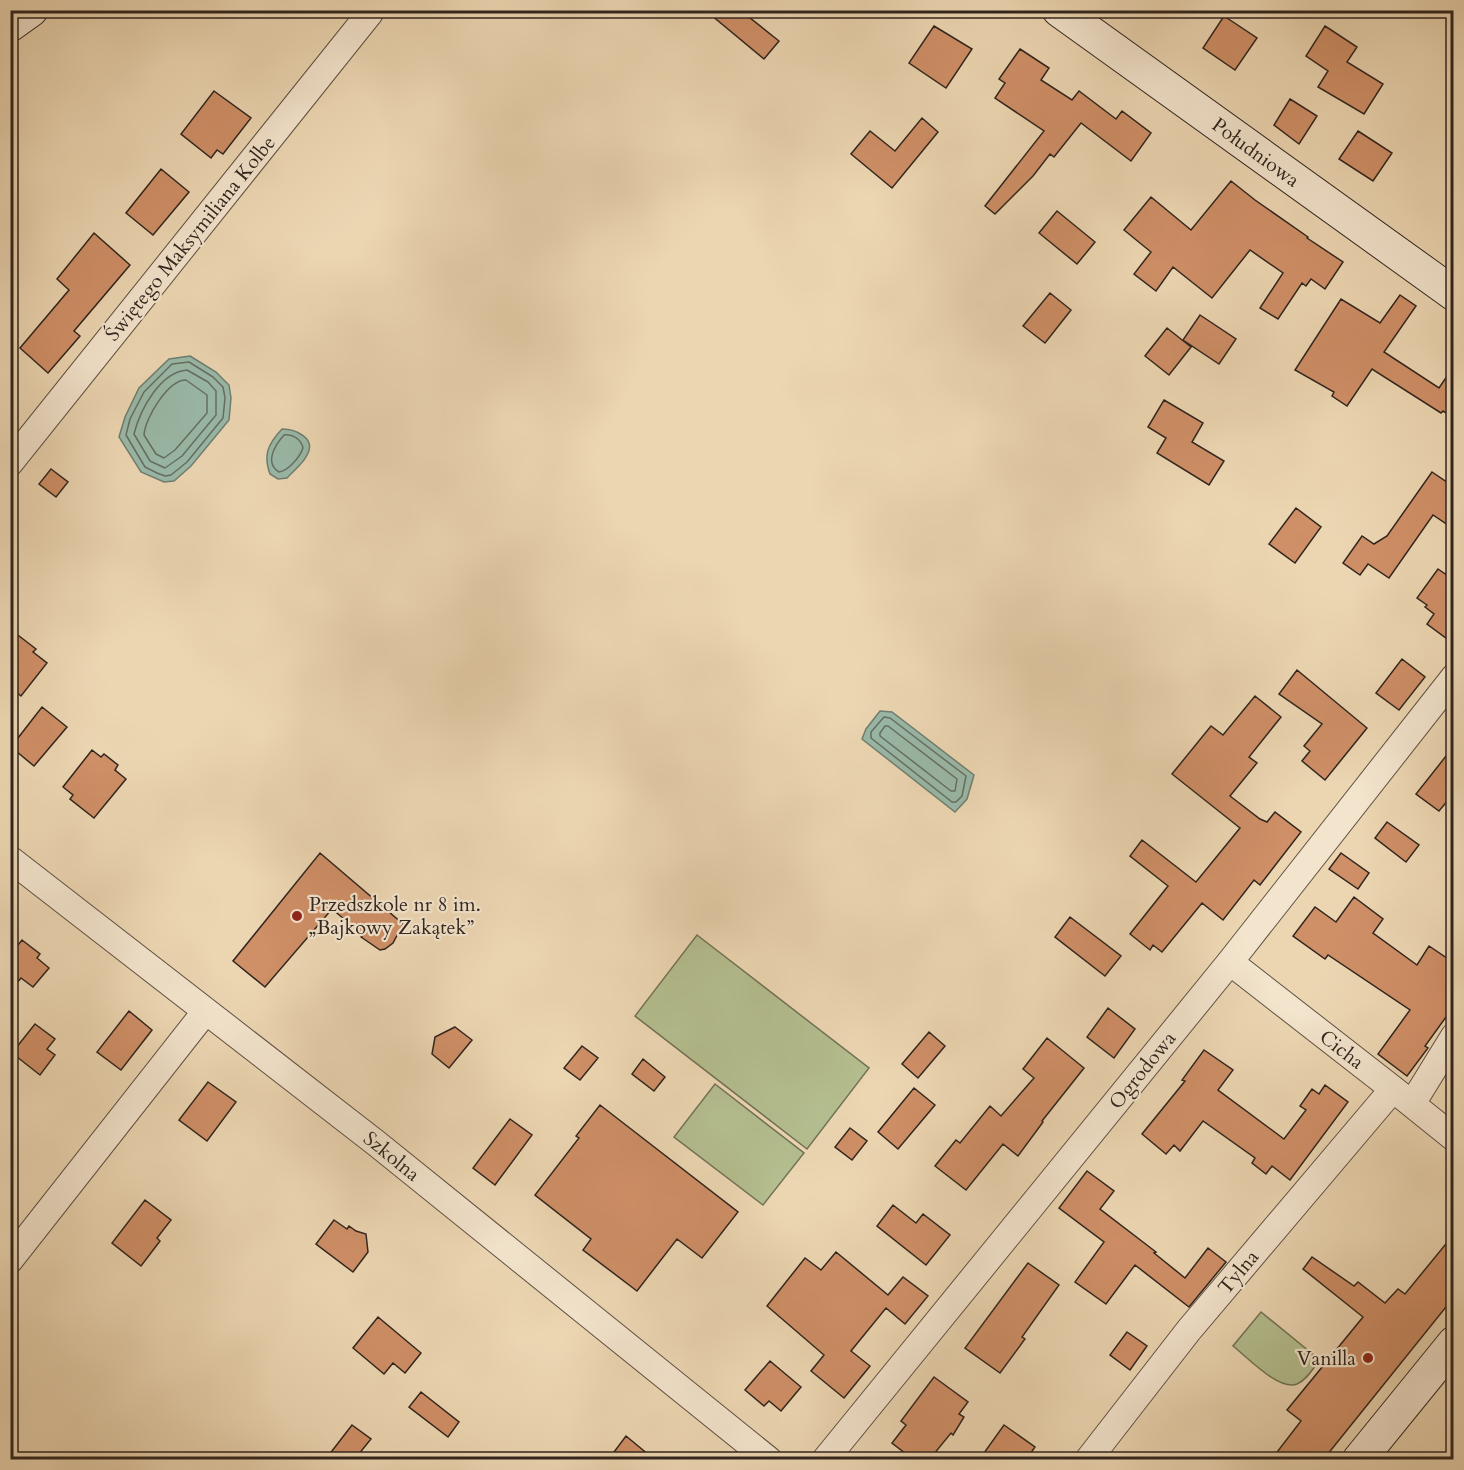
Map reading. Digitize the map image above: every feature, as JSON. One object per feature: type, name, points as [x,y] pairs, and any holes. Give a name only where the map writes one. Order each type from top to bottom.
[{"type":"street","name":"Południowa","points":[[1059,10],[1454,294]]},
{"type":"street","name":"Świętego Maksymiliana Kolbe","points":[[10,463],[370,14]]},
{"type":"street","name":"Ogrodowa","points":[[825,1460],[1230,962],[1454,677]]},
{"type":"street","name":"Szkolna","points":[[10,859],[376,1143],[769,1460]]},
{"type":"street","name":"Cicha","points":[[1230,962],[1454,1138]]},
{"type":"street","points":[[10,1260],[205,1012]]},
{"type":"street","name":"Tylna","points":[[1088,1460],[1189,1330],[1403,1096],[1454,1036]]},
{"type":"street","points":[[1359,1460],[1453,1345]]},
{"type":"green space","points":[[697,935],[869,1068],[807,1149],[635,1016]]},
{"type":"green space","points":[[715,1084],[804,1153],[763,1205],[674,1137]]},
{"type":"green space","points":[[1261,1312],[1320,1360],[1301,1382],[1290,1385],[1281,1383],[1233,1346]]},
{"type":"water","points":[[190,356],[216,372],[229,385],[231,398],[229,420],[191,466],[174,481],[164,482],[141,472],[119,437],[125,417],[139,388],[169,359]]},
{"type":"water","points":[[282,429],[303,436],[307,439],[309,449],[303,461],[287,478],[278,479],[270,474],[267,455],[270,445]]},
{"type":"water","points":[[880,711],[892,712],[974,775],[967,799],[955,812],[862,739],[866,729]]},
{"type":"building","points":[[705,10],[740,10],[779,41],[764,59]]},
{"type":"building","points":[[1224,16],[1257,38],[1235,70],[1203,48]]},
{"type":"building","points":[[934,26],[972,49],[946,88],[909,63]]},
{"type":"building","points":[[1325,26],[1357,47],[1347,62],[1383,84],[1364,114],[1318,87],[1328,71],[1306,56]]},
{"type":"building","points":[[1020,49],[1049,68],[1041,80],[1072,100],[1079,91],[1116,119],[1122,111],[1151,133],[1131,161],[1081,123],[1054,157],[1050,154],[1033,176],[995,214],[985,206],[1044,131],[995,98],[1005,83],[999,79]]},
{"type":"building","points":[[214,91],[251,118],[223,154],[217,150],[211,158],[181,134]]},
{"type":"building","points":[[1290,99],[1317,116],[1299,144],[1274,125]]},
{"type":"building","points":[[922,118],[938,132],[892,188],[851,154],[870,131],[895,151]]},
{"type":"building","points":[[1358,131],[1392,153],[1373,181],[1339,159]]},
{"type":"building","points":[[161,169],[189,192],[153,235],[126,213]]},
{"type":"building","points":[[1231,181],[1343,262],[1325,289],[1311,279],[1306,286],[1302,283],[1278,319],[1260,308],[1283,273],[1250,250],[1212,298],[1173,267],[1156,291],[1134,274],[1151,252],[1124,230],[1151,197],[1191,230]]},
{"type":"building","points":[[1057,211],[1095,242],[1077,264],[1039,233]]},
{"type":"building","points":[[94,233],[130,265],[74,331],[80,336],[48,373],[20,348],[69,290],[57,279]]},
{"type":"building","points":[[1050,293],[1071,310],[1045,343],[1023,326]]},
{"type":"building","points":[[1400,295],[1416,306],[1384,352],[1439,388],[1454,366],[1454,418],[1443,411],[1441,413],[1372,369],[1347,406],[1332,396],[1334,392],[1295,370],[1341,299],[1380,323]]},
{"type":"building","points":[[1200,315],[1236,339],[1219,364],[1183,340]]},
{"type":"building","points":[[1167,328],[1191,347],[1169,375],[1145,356]]},
{"type":"building","points":[[1164,400],[1203,423],[1192,442],[1224,461],[1209,485],[1157,453],[1166,438],[1148,427]]},
{"type":"building","points":[[51,469],[68,482],[56,497],[39,484]]},
{"type":"building","points":[[1432,472],[1454,487],[1454,529],[1433,515],[1389,578],[1368,564],[1360,575],[1343,563],[1362,536],[1374,544],[1387,536]]},
{"type":"building","points":[[1296,508],[1321,527],[1295,563],[1269,544]]},
{"type":"building","points":[[1438,569],[1454,580],[1454,644],[1427,624],[1434,614],[1417,598]]},
{"type":"building","points":[[10,629],[36,649],[33,652],[47,663],[21,696],[10,687]]},
{"type":"building","points":[[1402,659],[1425,677],[1399,710],[1376,693]]},
{"type":"building","points":[[1297,670],[1367,728],[1325,780],[1302,761],[1310,751],[1304,746],[1322,724],[1279,694]]},
{"type":"building","points":[[1255,696],[1281,717],[1249,757],[1257,763],[1230,796],[1260,819],[1267,822],[1275,812],[1301,832],[1260,885],[1254,880],[1223,920],[1202,903],[1162,952],[1153,945],[1150,950],[1130,934],[1168,886],[1130,856],[1142,840],[1196,882],[1240,828],[1172,774],[1211,726],[1223,735]]},
{"type":"building","points":[[42,707],[67,727],[34,766],[11,747]]},
{"type":"building","points":[[1454,746],[1454,793],[1439,811],[1416,794]]},
{"type":"building","points":[[92,750],[101,757],[104,754],[118,765],[115,770],[126,779],[94,818],[70,799],[73,795],[63,787]]},
{"type":"building","points":[[1387,822],[1419,845],[1406,862],[1375,838]]},
{"type":"building","name":"Przedszkole nr 8 im. „Bajkowy Zakątek”","points":[[320,853],[403,924],[393,943],[380,950],[361,937],[363,935],[332,909],[265,987],[233,961]]},
{"type":"building","points":[[1341,853],[1369,873],[1358,889],[1329,869]]},
{"type":"building","points":[[1354,897],[1383,919],[1373,933],[1417,965],[1429,946],[1454,963],[1454,1006],[1425,1046],[1428,1048],[1407,1076],[1378,1054],[1410,1010],[1328,955],[1325,959],[1293,936],[1315,907],[1336,922]]},
{"type":"building","points":[[1070,917],[1121,956],[1105,976],[1055,937]]},
{"type":"building","points":[[22,940],[40,954],[37,958],[49,968],[33,987],[21,978],[10,991],[10,955]]},
{"type":"building","points":[[1108,1008],[1135,1029],[1114,1058],[1087,1037]]},
{"type":"building","points":[[129,1011],[152,1030],[121,1070],[97,1052]]},
{"type":"building","points":[[35,1024],[55,1039],[47,1049],[55,1055],[40,1075],[12,1053]]},
{"type":"building","points":[[455,1027],[472,1040],[449,1068],[432,1054],[435,1037]]},
{"type":"building","points":[[929,1032],[945,1046],[918,1078],[902,1064]]},
{"type":"building","points":[[1047,1038],[1084,1068],[1042,1121],[1018,1156],[1003,1144],[966,1190],[935,1166],[956,1140],[960,1143],[990,1106],[1001,1116],[1034,1078],[1023,1069]]},
{"type":"building","points":[[582,1046],[598,1058],[580,1080],[564,1068]]},
{"type":"building","points":[[1204,1050],[1233,1070],[1218,1090],[1284,1139],[1306,1110],[1300,1106],[1312,1089],[1319,1094],[1325,1085],[1348,1102],[1290,1180],[1272,1166],[1266,1174],[1252,1163],[1255,1158],[1203,1121],[1180,1151],[1174,1145],[1166,1154],[1142,1134],[1185,1081],[1182,1080]]},
{"type":"building","points":[[643,1059],[665,1077],[654,1091],[632,1074]]},
{"type":"building","points":[[208,1082],[236,1102],[207,1141],[179,1120]]},
{"type":"building","points":[[914,1088],[935,1105],[898,1149],[878,1132]]},
{"type":"building","points":[[600,1105],[738,1212],[702,1258],[677,1239],[637,1291],[583,1250],[591,1239],[535,1195],[579,1138],[576,1136]]},
{"type":"building","points":[[510,1119],[532,1135],[495,1185],[473,1168]]},
{"type":"building","points":[[850,1128],[867,1141],[852,1160],[835,1147]]},
{"type":"building","points":[[1087,1171],[1114,1191],[1100,1209],[1156,1252],[1154,1253],[1185,1278],[1208,1248],[1226,1262],[1189,1307],[1135,1265],[1106,1304],[1075,1282],[1104,1242],[1059,1208]]},
{"type":"building","points":[[145,1200],[171,1220],[157,1238],[160,1241],[141,1266],[112,1243]]},
{"type":"building","points":[[893,1205],[916,1223],[923,1214],[950,1235],[926,1265],[877,1226]]},
{"type":"building","points":[[334,1220],[347,1229],[349,1226],[366,1234],[368,1252],[353,1272],[316,1244]]},
{"type":"building","points":[[1454,1234],[1454,1297],[1323,1460],[1271,1460],[1301,1421],[1287,1410],[1363,1317],[1303,1269],[1312,1257],[1354,1286],[1358,1282],[1385,1303],[1398,1289],[1405,1294]]},
{"type":"building","points":[[836,1252],[888,1295],[903,1277],[928,1296],[905,1324],[886,1308],[851,1351],[870,1366],[844,1398],[811,1371],[824,1355],[767,1306],[805,1258],[821,1270]]},
{"type":"building","points":[[1028,1263],[1059,1285],[1022,1337],[1025,1339],[1000,1373],[965,1348]]},
{"type":"building","points":[[378,1317],[421,1353],[405,1373],[393,1363],[384,1374],[353,1348]]},
{"type":"building","points":[[1127,1332],[1147,1346],[1130,1370],[1110,1355]]},
{"type":"building","points":[[770,1361],[801,1387],[781,1411],[769,1401],[764,1406],[745,1390]]},
{"type":"building","points":[[934,1377],[968,1402],[959,1414],[964,1417],[953,1435],[951,1433],[929,1460],[914,1460],[892,1443],[906,1425],[901,1421]]},
{"type":"building","points":[[421,1392],[459,1422],[448,1437],[409,1407]]},
{"type":"building","points":[[352,1425],[371,1439],[354,1460],[325,1460]]},
{"type":"building","points":[[1004,1425],[1035,1447],[1026,1460],[979,1460]]},
{"type":"building","points":[[626,1436],[655,1460],[608,1460]]},
{"type":"place","name":"Przedszkole nr 8 im. „Bajkowy Zakątek”","points":[[297,916]]},
{"type":"place","name":"Vanilla","points":[[1368,1358]]}]
